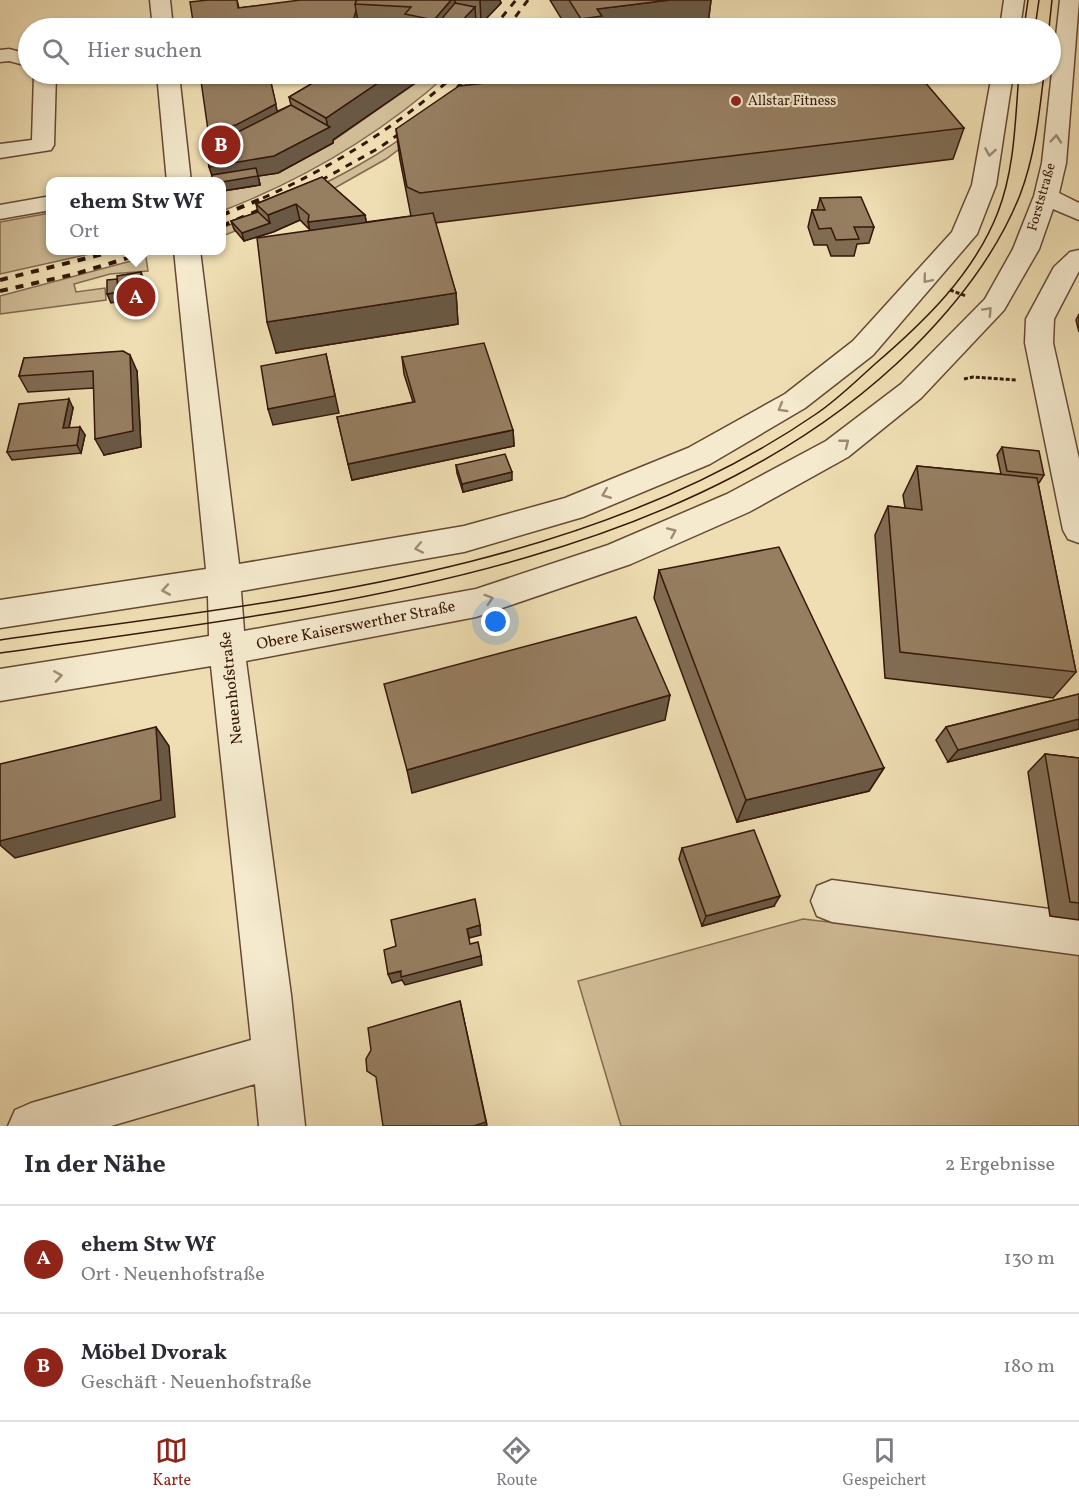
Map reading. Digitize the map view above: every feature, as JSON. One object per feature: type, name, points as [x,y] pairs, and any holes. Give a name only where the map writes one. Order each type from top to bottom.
[{"type":"street","points":[[160,0],[162,18]]},
{"type":"street","points":[[1011,18],[1014,0]]},
{"type":"street","name":"Forststraße","points":[[1026,249],[1046,196],[1054,162],[1070,0]]},
{"type":"street","points":[[0,56],[18,57]]},
{"type":"street","points":[[0,151],[43,145],[45,84]]},
{"type":"street","points":[[169,84],[178,177]]},
{"type":"street","points":[[0,614],[329,564],[464,539],[572,508],[699,456],[795,401],[863,348],[964,234],[984,185],[1001,84]]},
{"type":"street","points":[[1046,196],[1079,213]]},
{"type":"street","points":[[0,212],[46,204]]},
{"type":"street","name":"Obere Kaiserswerther Straße","points":[[0,685],[226,650],[476,603],[620,555],[738,503],[837,449],[911,391],[995,304],[1026,249]]},
{"type":"street","name":"Neuenhofstraße","points":[[188,255],[219,525],[226,650],[282,1126]]},
{"type":"street","points":[[1079,258],[1068,267],[1040,319],[1040,343],[1079,530]]},
{"type":"street","points":[[832,901],[1079,934]]},
{"type":"street","points":[[31,1126],[275,1056]]},
{"type":"path","points":[[912,295],[925,301],[940,285],[972,299],[985,283],[1003,290]]},
{"type":"path","points":[[955,381],[985,377],[1048,383]]},
{"type":"shaded area","points":[[415,84],[436,84],[396,116],[341,153],[283,185],[226,209],[226,190],[260,184],[258,176],[331,142]]},
{"type":"shaded area","points":[[466,84],[502,84],[504,88],[446,114],[386,159],[326,193],[226,235],[226,226],[325,183],[391,146],[450,100]]},
{"type":"shaded area","points":[[46,214],[46,255],[85,255],[0,274],[0,222]]},
{"type":"shaded area","points":[[146,257],[148,271],[110,274],[74,284],[76,292],[105,288],[106,300],[0,314],[0,296]]},
{"type":"shaded area","points":[[803,919],[1079,951],[1079,1126],[621,1126],[578,981]]},
{"type":"building","points":[[237,0],[238,8],[300,0],[357,0],[354,18],[192,18],[190,2]]},
{"type":"building","points":[[357,0],[451,0],[436,18],[405,14],[411,7],[355,4]]},
{"type":"building","points":[[569,0],[670,0],[597,9],[602,16],[580,18]]},
{"type":"building","points":[[455,3],[475,7],[465,18],[442,18]]},
{"type":"building","points":[[201,84],[271,84],[276,104],[236,125],[208,130]]},
{"type":"building","points":[[311,84],[376,84],[326,118],[289,97]]},
{"type":"building","points":[[477,84],[927,84],[964,128],[420,193],[407,187],[396,129],[459,86]]},
{"type":"building","points":[[291,105],[330,127],[274,156],[209,167],[205,139],[238,132]]},
{"type":"building","points":[[256,168],[258,176],[226,181],[226,177],[212,177],[212,175]]},
{"type":"building","points":[[322,177],[365,215],[308,222],[309,215],[296,204],[268,215],[256,204]]},
{"type":"building","points":[[861,197],[874,227],[854,227],[859,239],[836,240],[831,228],[819,229],[812,210],[825,210],[820,198]]},
{"type":"building","points":[[258,212],[270,223],[242,233],[231,221]]},
{"type":"building","points":[[433,213],[456,293],[267,322],[257,238]]},
{"type":"building","points":[[141,272],[141,286],[118,290],[117,276]]},
{"type":"building","points":[[117,279],[119,292],[107,294],[107,280]]},
{"type":"building","points":[[484,343],[513,430],[348,464],[337,417],[415,402],[402,357]]},
{"type":"building","points":[[123,351],[130,355],[133,431],[95,439],[93,371],[19,376],[24,358]]},
{"type":"building","points":[[326,354],[335,396],[268,409],[261,366]]},
{"type":"building","points":[[69,399],[63,428],[80,427],[77,445],[7,452],[19,404]]},
{"type":"building","points":[[1002,447],[1039,451],[1044,475],[1007,471]]},
{"type":"building","points":[[505,454],[512,472],[462,484],[456,465]]},
{"type":"building","points":[[917,466],[1037,478],[1076,672],[900,652],[888,506],[922,510]]},
{"type":"building","points":[[779,547],[884,768],[746,800],[659,570]]},
{"type":"building","points":[[636,617],[670,695],[407,770],[384,684]]},
{"type":"building","points":[[1079,694],[1079,719],[958,750],[946,727]]},
{"type":"building","points":[[156,727],[161,800],[0,841],[0,764]]},
{"type":"building","points":[[1045,754],[1079,758],[1079,903],[1070,902]]},
{"type":"building","points":[[754,830],[780,896],[706,916],[682,848]]},
{"type":"building","points":[[475,899],[480,925],[467,929],[470,944],[478,942],[481,956],[401,977],[401,971],[388,974],[384,950],[396,946],[391,920]]},
{"type":"building","points":[[460,1001],[486,1122],[474,1126],[383,1126],[376,1077],[367,1071],[366,1059],[371,1050],[368,1028]]},
{"type":"tram line","points":[[1025,18],[1028,0]]},
{"type":"tram line","points":[[1036,18],[1039,0]]},
{"type":"tram line","points":[[1050,18],[1052,0]]},
{"type":"tram line","points":[[0,640],[210,611],[317,594],[423,573],[527,546],[628,512],[725,468],[831,403],[912,331],[961,276],[988,235],[1004,195],[1013,144],[1018,84]]},
{"type":"tram line","points":[[0,653],[238,619],[362,597],[484,569],[603,533],[716,485],[820,424],[913,348],[960,296],[1000,237],[1020,195],[1033,150],[1043,84]]},
{"type":"railway","points":[[501,18],[516,0]]},
{"type":"railway","points":[[514,18],[528,0]]},
{"type":"railway","points":[[263,198],[364,144],[444,84]]},
{"type":"railway","points":[[447,97],[461,84]]},
{"type":"railway","points":[[309,187],[379,148],[409,127]]},
{"type":"railway","points":[[226,213],[266,197]]},
{"type":"railway","points":[[226,224],[274,204]]},
{"type":"railway","points":[[0,280],[99,255]]},
{"type":"railway","points":[[0,291],[75,274],[138,255]]},
{"type":"place","name":"Allstar Fitness","points":[[736,101]]},
{"type":"place","name":"Möbel Dvorak","points":[[221,145]]},
{"type":"place","name":"ehem Stw Wf","points":[[136,297]]}]
